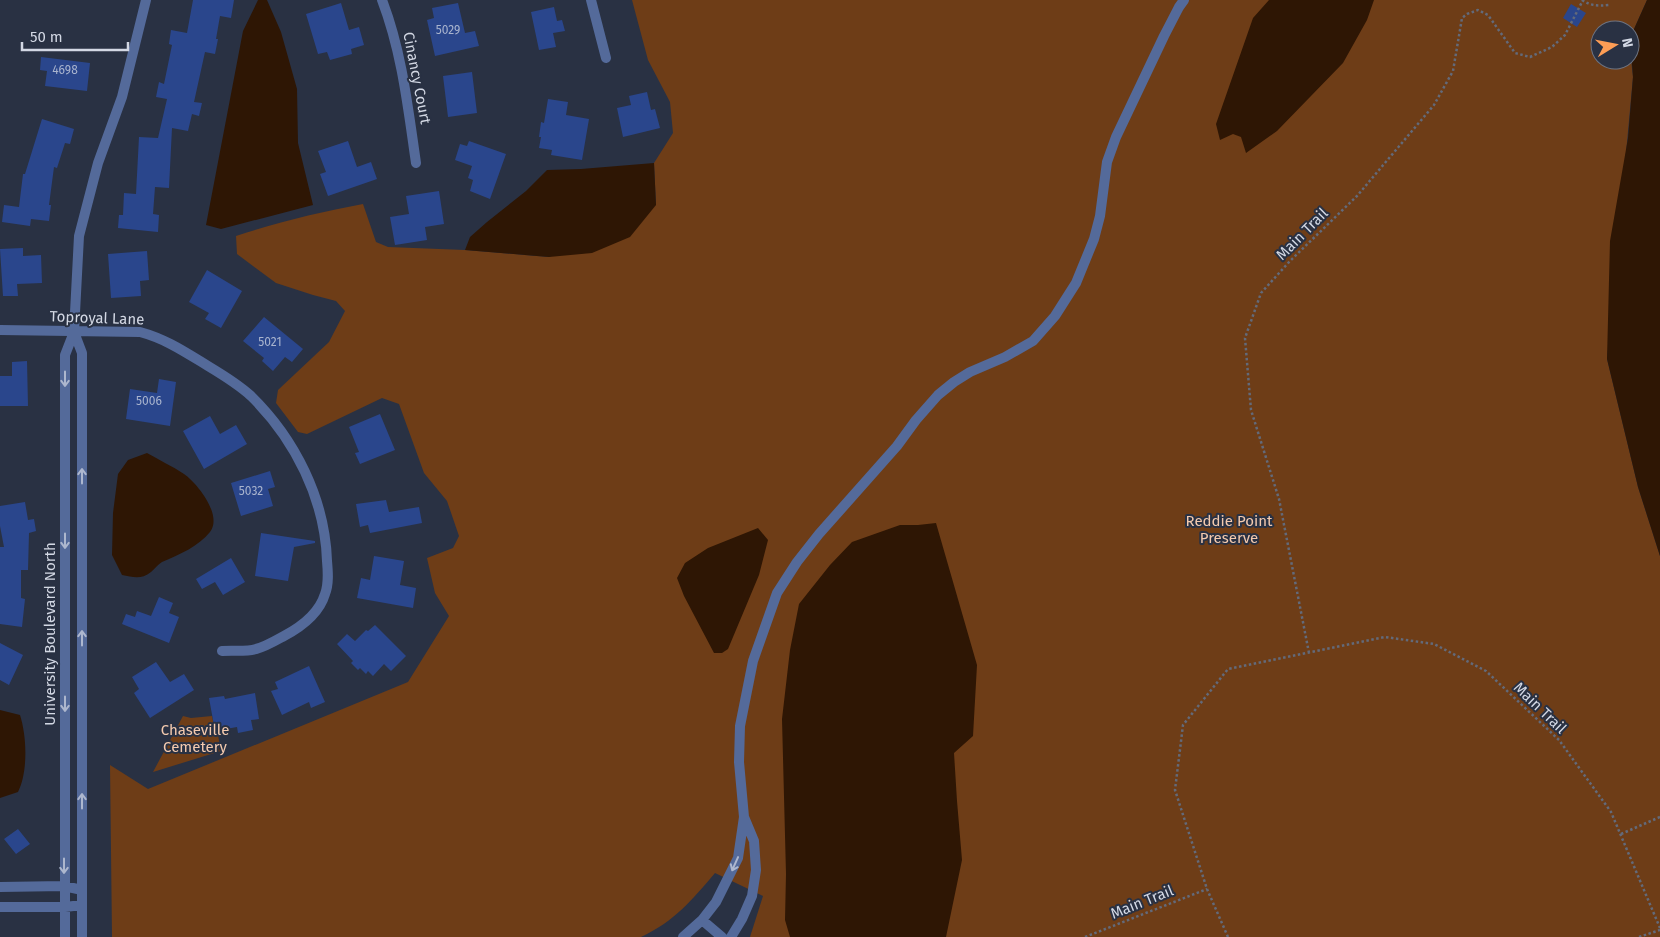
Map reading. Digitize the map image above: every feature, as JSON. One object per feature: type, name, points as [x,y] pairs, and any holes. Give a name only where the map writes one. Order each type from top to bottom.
[{"type":"street","name":"University Boulevard North","points":[[65,937],[65,355],[74,332],[78,236],[98,163],[122,97],[146,0]]},
{"type":"street","name":"Cinancy Court","points":[[382,0],[402,68],[416,163]]},
{"type":"street","points":[[591,0],[606,58]]},
{"type":"street","points":[[683,937],[702,920],[716,902],[738,858],[744,816],[739,762],[740,726],[753,661],[777,593],[797,562],[814,541],[897,446],[938,395],[970,372],[1005,357],[1033,341],[1055,316],[1076,283],[1094,239],[1100,216],[1107,162],[1116,137],[1164,36],[1184,0]]},
{"type":"street","name":"Toproyal Lane","points":[[0,330],[140,332],[159,337],[229,378],[250,395],[269,415],[291,445],[310,480],[320,514],[327,547],[328,577],[325,595],[316,612],[304,624],[294,630],[256,649],[222,651]]},
{"type":"street","name":"University Boulevard North","points":[[74,332],[82,353],[82,937]]},
{"type":"street","points":[[731,937],[742,920],[752,896],[756,870],[754,841],[744,816]]},
{"type":"street","points":[[0,887],[64,886],[82,890]]},
{"type":"street","points":[[0,907],[65,907],[82,905]]},
{"type":"street","points":[[702,920],[722,937]]},
{"type":"path","points":[[1582,0],[1597,6],[1609,5]]},
{"type":"path","name":"Main Trail","points":[[1309,653],[1279,499],[1251,410],[1245,338],[1261,293],[1290,261],[1357,196],[1434,105],[1453,71],[1462,18],[1478,10],[1488,15],[1515,53],[1530,57],[1552,47],[1564,35],[1582,0]]},
{"type":"path","name":"Main Trail","points":[[1228,937],[1207,889],[1175,790],[1183,725],[1228,669],[1385,637],[1434,644],[1486,671],[1558,740],[1611,812],[1621,834],[1660,929],[1639,937]]},
{"type":"path","points":[[1621,834],[1660,817]]},
{"type":"path","name":"Main Trail","points":[[1085,937],[1207,889]]},
{"type":"green space","name":"Reddie Point Preserve","points":[[632,0],[1647,0],[1638,20],[1590,20],[1590,70],[1632,70],[1633,77],[1607,359],[1638,487],[1660,556],[1660,937],[750,937],[763,896],[715,873],[673,917],[641,937],[112,937],[110,765],[148,789],[408,682],[449,616],[435,593],[427,558],[453,548],[459,536],[447,501],[424,473],[399,404],[382,398],[307,434],[298,432],[276,403],[278,390],[329,342],[345,311],[336,301],[276,283],[237,254],[236,236],[299,218],[363,204],[376,242],[388,247],[465,250],[549,257],[656,205],[654,163],[673,133],[670,102],[648,60]]},
{"type":"green space","name":"Chaseville Cemetery","points":[[183,716],[191,718],[212,716],[221,751],[153,772]]},
{"type":"shaded area","points":[[258,0],[267,0],[281,32],[297,89],[298,143],[313,205],[221,229],[206,225],[243,31]]},
{"type":"shaded area","points":[[1269,0],[1374,0],[1367,20],[1343,63],[1277,131],[1246,153],[1241,137],[1233,134],[1220,140],[1216,124],[1253,18]]},
{"type":"shaded area","points":[[1647,0],[1660,0],[1660,556],[1638,487],[1607,359],[1610,241],[1628,138],[1632,70],[1640,70],[1640,20],[1638,20]]},
{"type":"shaded area","points":[[654,163],[656,205],[630,237],[592,253],[549,257],[465,250],[470,237],[526,191],[547,170]]},
{"type":"shaded area","points":[[147,453],[175,468],[195,484],[211,509],[213,525],[210,532],[194,546],[162,562],[147,575],[133,577],[122,575],[112,555],[113,513],[118,474],[128,460]]},
{"type":"shaded area","points":[[936,523],[977,665],[973,736],[954,753],[962,860],[946,937],[790,937],[785,920],[786,874],[782,719],[790,650],[799,604],[830,565],[852,542],[900,525]]},
{"type":"shaded area","points":[[758,528],[768,540],[759,575],[728,649],[722,653],[714,653],[684,596],[677,578],[685,563],[708,548]]},
{"type":"shaded area","points":[[0,710],[20,715],[25,744],[25,765],[24,775],[18,792],[0,798]]},
{"type":"building","points":[[193,0],[234,0],[231,18],[220,16],[215,54],[205,52],[194,102],[202,103],[199,116],[192,114],[188,131],[172,128],[169,188],[155,187],[153,214],[159,215],[158,232],[118,228],[119,215],[123,215],[124,193],[136,194],[139,137],[158,138],[167,99],[156,97],[159,82],[164,84],[172,45],[169,44],[171,30],[187,33]]},
{"type":"building","points":[[341,3],[349,30],[359,27],[364,45],[351,49],[352,54],[330,60],[327,52],[318,54],[306,14]]},
{"type":"building","points":[[458,3],[465,33],[475,31],[479,46],[435,56],[427,20],[434,18],[432,8]]},
{"type":"building","points":[[1571,4],[1586,13],[1577,27],[1563,18]]},
{"type":"building","points":[[554,7],[557,21],[562,20],[565,31],[553,33],[556,47],[539,50],[531,12]]},
{"type":"building","points":[[41,57],[90,63],[87,91],[45,86],[47,71],[40,70]]},
{"type":"building","points":[[472,72],[477,113],[448,117],[443,76]]},
{"type":"building","points":[[647,92],[651,110],[655,109],[660,128],[623,137],[617,108],[631,105],[629,96]]},
{"type":"building","points":[[548,99],[568,102],[566,115],[589,119],[582,160],[551,155],[552,150],[539,148],[541,122],[544,123]]},
{"type":"building","points":[[42,119],[74,129],[70,144],[65,143],[57,168],[54,167],[49,221],[31,219],[30,226],[2,222],[4,205],[19,207],[23,174],[25,174]]},
{"type":"building","points":[[348,141],[357,167],[371,162],[377,179],[328,196],[320,174],[326,172],[318,151]]},
{"type":"building","points":[[469,141],[506,154],[490,199],[470,191],[473,180],[468,178],[472,166],[455,160],[460,144],[467,146]]},
{"type":"building","points":[[439,191],[444,224],[425,227],[427,240],[395,245],[390,217],[409,214],[406,196]]},
{"type":"building","points":[[23,248],[23,256],[41,255],[42,283],[17,284],[18,296],[3,296],[0,249]]},
{"type":"building","points":[[147,251],[149,280],[140,281],[141,296],[111,298],[108,254]]},
{"type":"building","points":[[207,270],[242,291],[221,328],[205,319],[209,313],[189,302]]},
{"type":"building","points":[[264,317],[303,349],[292,362],[285,357],[273,371],[262,361],[264,358],[243,341]]},
{"type":"building","points":[[27,361],[28,406],[0,406],[0,376],[12,376],[12,362]]},
{"type":"building","points":[[159,379],[176,382],[170,426],[126,419],[130,389],[157,393]]},
{"type":"building","points":[[380,414],[395,450],[360,464],[355,453],[359,452],[349,427]]},
{"type":"building","points":[[210,416],[220,434],[236,425],[247,444],[204,469],[183,431]]},
{"type":"building","points":[[270,471],[275,487],[268,489],[273,506],[241,516],[231,483]]},
{"type":"building","points":[[386,500],[389,512],[419,507],[422,523],[370,533],[368,525],[360,527],[356,504]]},
{"type":"building","points":[[25,502],[28,520],[34,519],[36,531],[29,533],[28,570],[21,570],[21,598],[25,599],[22,627],[0,624],[0,547],[4,547],[0,526],[0,506]]},
{"type":"building","points":[[261,533],[315,541],[315,543],[294,547],[288,581],[255,576]]},
{"type":"building","points":[[374,556],[404,561],[400,585],[416,588],[413,608],[357,598],[361,578],[370,580]]},
{"type":"building","points":[[231,558],[245,582],[223,595],[215,582],[202,589],[196,579]]},
{"type":"building","points":[[159,597],[173,603],[169,613],[179,617],[169,643],[122,624],[126,614],[135,617],[137,611],[151,616]]},
{"type":"building","points":[[375,625],[406,656],[391,671],[384,664],[373,676],[368,671],[366,674],[360,668],[358,670],[351,663],[353,661],[337,644],[347,634],[355,641],[366,630],[368,631]]},
{"type":"building","points":[[0,643],[23,655],[9,685],[0,680]]},
{"type":"building","points":[[156,662],[170,682],[184,674],[194,690],[150,718],[134,693],[139,689],[132,677]]},
{"type":"building","points":[[309,666],[325,702],[311,708],[309,702],[282,715],[271,691],[278,689],[275,682]]},
{"type":"building","points":[[255,693],[259,719],[251,720],[253,730],[238,733],[237,727],[215,731],[209,698],[224,696],[225,699]]},
{"type":"building","points":[[18,829],[30,844],[16,854],[4,839]]}]
